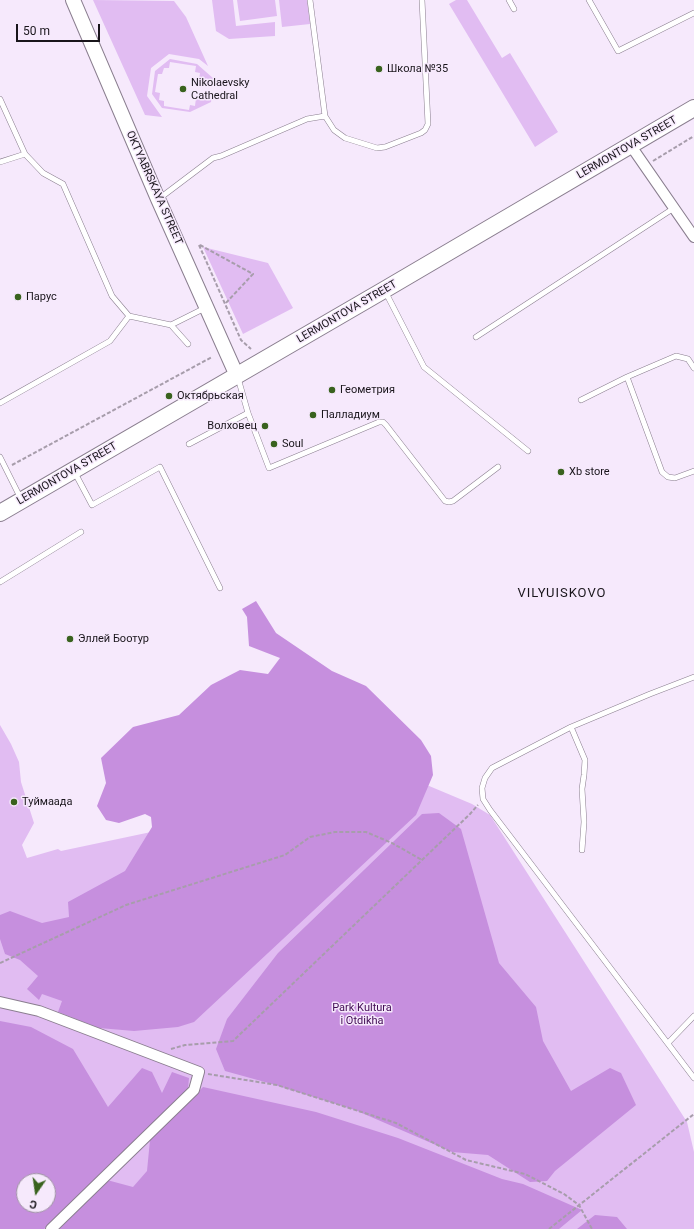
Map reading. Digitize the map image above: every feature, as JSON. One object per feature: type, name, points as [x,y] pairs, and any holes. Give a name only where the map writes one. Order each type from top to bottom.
[{"type":"main road","name":"LERMONTOVA STREET","points":[[0,513],[694,108]]},
{"type":"street","name":"OKTYABRSKAYA STREET","points":[[73,0],[158,199],[237,376]]},
{"type":"street","points":[[630,146],[694,237]]},
{"type":"street","points":[[0,1002],[39,1011],[199,1072],[194,1090],[51,1229]]},
{"type":"lane","points":[[310,0],[325,116],[334,130],[345,138],[377,148],[393,144],[421,133],[425,130],[428,124],[422,0]]},
{"type":"lane","points":[[509,0],[514,10]]},
{"type":"lane","points":[[589,0],[618,51],[694,13]]},
{"type":"lane","points":[[0,99],[25,154],[43,173],[63,184],[112,296],[129,316],[171,325],[188,344]]},
{"type":"lane","points":[[158,199],[213,158],[222,156],[307,119],[325,116]]},
{"type":"lane","points":[[0,162],[25,154]]},
{"type":"lane","points":[[476,337],[674,208]]},
{"type":"lane","points":[[384,290],[424,367],[528,451]]},
{"type":"lane","points":[[171,325],[206,307]]},
{"type":"lane","points":[[0,403],[110,342],[129,316]]},
{"type":"lane","points":[[581,400],[627,377],[676,356],[688,359],[694,368]]},
{"type":"lane","points":[[237,376],[248,413],[269,468],[379,422],[383,422],[386,425],[445,501],[453,501],[498,467]]},
{"type":"lane","points":[[627,377],[662,472],[668,477],[675,478],[694,471]]},
{"type":"lane","points":[[189,444],[248,413]]},
{"type":"lane","points":[[0,457],[22,500]]},
{"type":"lane","points":[[73,470],[92,505],[160,467],[220,588]]},
{"type":"lane","points":[[0,582],[81,532]]},
{"type":"lane","points":[[694,677],[571,727],[492,768],[485,778],[482,788],[483,799],[529,863],[598,950],[694,1078]]},
{"type":"lane","points":[[571,727],[585,760],[582,789],[584,817],[582,850]]},
{"type":"lane","points":[[668,1043],[694,1016]]},
{"type":"path","points":[[647,171],[654,160],[694,136]]},
{"type":"path","points":[[225,304],[253,274],[199,245],[204,258],[241,340],[251,349]]},
{"type":"path","points":[[6,469],[212,357]]},
{"type":"path","points":[[153,1055],[185,1045],[233,1041],[470,814],[483,799]]},
{"type":"path","points":[[0,963],[126,905],[285,855],[310,837],[335,832],[366,832],[392,843],[422,860]]},
{"type":"path","points":[[199,1072],[277,1085],[396,1124],[466,1160],[525,1174],[564,1194],[579,1205],[592,1229]]},
{"type":"path","points":[[549,1229],[694,1114]]},
{"type":"green space","points":[[93,0],[174,1],[186,17],[208,66],[199,59],[169,54],[151,68],[147,96],[162,117],[145,115]]},
{"type":"green space","points":[[212,0],[233,0],[236,26],[275,22],[275,36],[229,39],[216,31]]},
{"type":"green space","points":[[237,0],[275,0],[277,16],[240,21]]},
{"type":"green space","points":[[279,0],[307,0],[310,24],[282,27]]},
{"type":"green space","points":[[456,0],[467,0],[502,58],[510,53],[558,132],[535,147],[449,4]]},
{"type":"green space","points":[[170,59],[197,64],[214,79],[213,86],[211,86],[211,82],[199,80],[200,73],[195,72],[196,66],[170,62],[169,68],[164,68],[162,74],[158,74],[155,92],[160,93],[159,100],[164,101],[164,106],[189,110],[190,105],[195,106],[196,98],[209,100],[209,96],[212,96],[211,102],[190,112],[162,108],[152,94],[155,71]]},
{"type":"green space","points":[[203,247],[268,263],[293,308],[243,334]]},
{"type":"green space","points":[[256,601],[276,633],[332,671],[366,686],[421,740],[431,756],[433,775],[416,815],[194,1022],[178,1027],[134,1031],[99,1028],[58,1012],[62,1001],[42,994],[39,1000],[27,989],[38,976],[20,960],[5,954],[0,939],[0,915],[10,911],[42,923],[69,917],[68,902],[125,871],[152,827],[151,817],[145,814],[119,823],[106,820],[97,806],[106,783],[101,758],[133,727],[179,715],[211,685],[240,670],[268,674],[280,658],[249,646],[247,617],[242,609]]},
{"type":"green space","name":"Park Kultura i Otdikha","points":[[0,725],[19,762],[21,782],[34,823],[22,845],[27,858],[58,849],[61,851],[151,832],[403,775],[472,804],[490,815],[687,1122],[694,1152],[694,1229],[0,1229]]},
{"type":"green space","points":[[439,813],[461,829],[499,963],[536,1007],[543,1041],[571,1091],[610,1068],[621,1073],[636,1105],[555,1171],[547,1181],[530,1182],[488,1155],[452,1152],[355,1110],[225,1071],[216,1049],[227,1019],[278,953],[422,814]]},
{"type":"green space","points":[[0,1021],[31,1027],[73,1049],[108,1107],[142,1068],[152,1072],[162,1093],[172,1072],[189,1078],[188,1089],[44,1229],[0,1229]]},
{"type":"green space","points":[[203,1087],[316,1112],[398,1138],[502,1179],[523,1184],[582,1210],[559,1229],[57,1229],[107,1180],[133,1187],[147,1171],[150,1140]]},
{"type":"green space","points":[[595,1215],[617,1217],[627,1229],[577,1229]]},
{"type":"place","name":"Школа №35","points":[[379,69]]},
{"type":"place","name":"Nikolaevsky Cathedral","points":[[183,89]]},
{"type":"place","name":"Парус","points":[[18,297]]},
{"type":"place","name":"Геометрия","points":[[332,390]]},
{"type":"place","name":"Октябрьская","points":[[169,396]]},
{"type":"place","name":"Палладиум","points":[[313,415]]},
{"type":"place","name":"Волховец","points":[[265,426]]},
{"type":"place","name":"Soul","points":[[274,444]]},
{"type":"place","name":"Xb store","points":[[561,472]]},
{"type":"place","name":"Эллей Боотур","points":[[70,639]]},
{"type":"place","name":"Туймаада","points":[[14,802]]},
{"type":"district","name":"VILYUISKOVO","points":[[562,594]]}]
